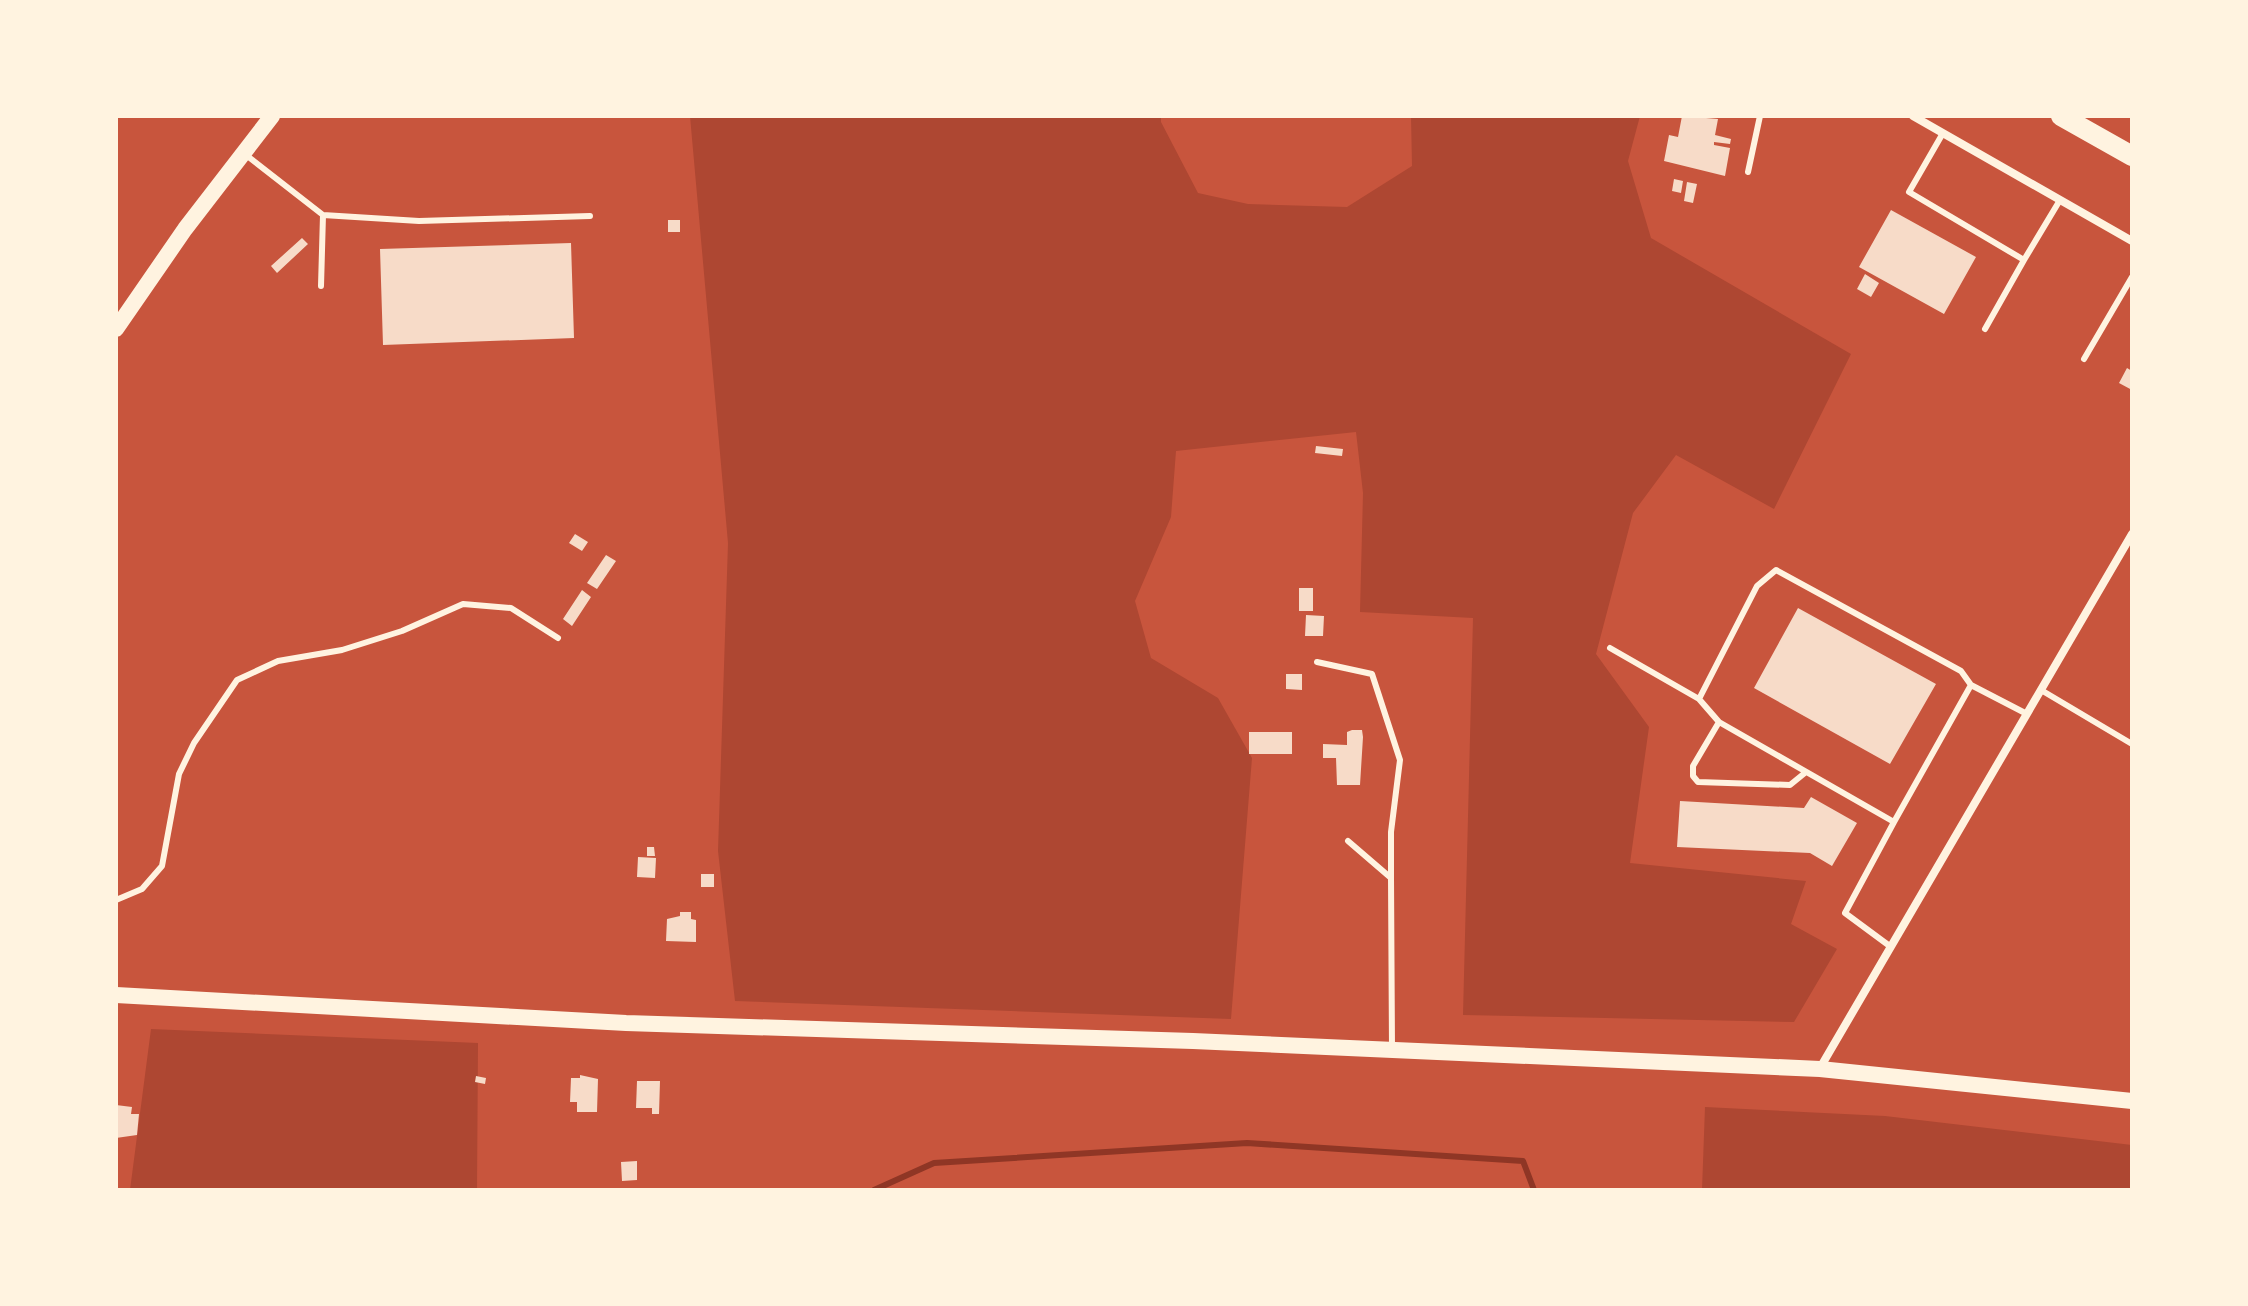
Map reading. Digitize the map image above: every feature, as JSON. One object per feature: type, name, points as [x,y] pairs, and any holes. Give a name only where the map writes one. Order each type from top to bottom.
[{"type":"highway","points":[[2061,116],[2132,156]]},
{"type":"main road","points":[[116,329],[272,116]]},
{"type":"main road","points":[[116,995],[626,1023],[1392,1049],[1820,1069],[2132,1101]]},
{"type":"street","points":[[1913,116],[2132,241]]},
{"type":"street","points":[[1820,1069],[2132,534]]},
{"type":"lane","points":[[1748,172],[1760,116]]},
{"type":"lane","points":[[1943,133],[1909,192],[2024,260]]},
{"type":"lane","points":[[243,153],[323,215],[419,221],[590,216]]},
{"type":"lane","points":[[1985,329],[2060,200]]},
{"type":"lane","points":[[321,286],[323,215]]},
{"type":"lane","points":[[2084,359],[2132,277]]},
{"type":"lane","points":[[1699,699],[1757,586],[1776,570],[1961,671],[1971,685],[2027,714]]},
{"type":"lane","points":[[116,900],[142,889],[162,866],[179,774],[194,743],[237,680],[278,661],[342,650],[402,631],[463,604],[511,608],[558,638]]},
{"type":"lane","points":[[1610,648],[1699,699],[1719,722],[1894,822]]},
{"type":"lane","points":[[1317,662],[1372,674],[1400,760],[1391,832],[1392,1049]]},
{"type":"lane","points":[[1891,947],[1845,913],[1971,685]]},
{"type":"lane","points":[[2041,690],[2132,744]]},
{"type":"lane","points":[[1719,722],[1693,766],[1693,776],[1698,782],[1790,785],[1806,772]]},
{"type":"lane","points":[[1348,841],[1391,878]]},
{"type":"shaded area","points":[[690,116],[1161,116],[1161,122],[1198,193],[1248,204],[1347,207],[1412,166],[1411,116],[1640,116],[1628,161],[1651,238],[1851,354],[1774,509],[1676,455],[1633,513],[1596,654],[1649,727],[1630,863],[1806,881],[1791,924],[1837,949],[1794,1022],[1463,1015],[1473,618],[1360,612],[1363,493],[1356,432],[1176,451],[1171,517],[1135,601],[1151,658],[1218,698],[1252,758],[1231,1019],[735,1001],[718,851],[728,543]]},
{"type":"shaded area","points":[[151,1029],[478,1043],[477,1190],[130,1190]]},
{"type":"shaded area","points":[[1705,1107],[1885,1116],[2132,1145],[2132,1190],[1702,1190]]},
{"type":"building","points":[[1682,116],[1718,119],[1715,135],[1731,139],[1730,144],[1714,142],[1714,145],[1730,148],[1725,176],[1664,161],[1669,135],[1678,137]]},
{"type":"building","points":[[1674,179],[1683,181],[1681,193],[1672,191]]},
{"type":"building","points":[[1687,182],[1697,184],[1693,203],[1684,201]]},
{"type":"building","points":[[1891,210],[1976,257],[1944,314],[1859,267]]},
{"type":"building","points":[[668,220],[680,220],[680,232],[668,232]]},
{"type":"building","points":[[302,238],[308,244],[277,273],[271,266]]},
{"type":"building","points":[[571,243],[574,338],[383,345],[380,249]]},
{"type":"building","points":[[1865,274],[1879,283],[1871,297],[1857,289]]},
{"type":"building","points":[[2127,368],[2132,371],[2132,390],[2119,383]]},
{"type":"building","points":[[1316,446],[1343,449],[1342,456],[1315,453]]},
{"type":"building","points":[[575,534],[588,542],[582,551],[569,543]]},
{"type":"building","points":[[606,555],[616,561],[597,589],[587,583]]},
{"type":"building","points":[[1299,588],[1313,588],[1313,611],[1299,611]]},
{"type":"building","points":[[582,590],[591,597],[572,626],[563,619]]},
{"type":"building","points":[[1798,608],[1936,684],[1890,764],[1754,688]]},
{"type":"building","points":[[1306,615],[1324,616],[1323,636],[1305,636]]},
{"type":"building","points":[[1286,674],[1302,674],[1302,690],[1286,689]]},
{"type":"building","points":[[1362,730],[1360,785],[1337,785],[1336,758],[1323,758],[1323,744],[1347,745],[1347,732]]},
{"type":"building","points":[[1249,732],[1292,732],[1292,754],[1249,754]]},
{"type":"building","points":[[1811,797],[1857,823],[1832,866],[1810,853],[1677,847],[1680,801],[1804,808]]},
{"type":"building","points":[[647,847],[654,847],[655,856],[647,856]]},
{"type":"building","points":[[638,857],[656,858],[655,878],[637,877]]},
{"type":"building","points":[[701,874],[714,874],[714,887],[701,887]]},
{"type":"building","points":[[680,912],[691,912],[691,919],[696,920],[696,942],[666,941],[667,919],[680,916]]},
{"type":"building","points":[[580,1075],[598,1079],[597,1112],[577,1112],[577,1102],[570,1102],[571,1078],[580,1078]]},
{"type":"building","points":[[476,1076],[486,1078],[485,1084],[475,1082]]},
{"type":"building","points":[[637,1081],[660,1081],[659,1114],[652,1114],[652,1108],[636,1108]]},
{"type":"building","points":[[116,1105],[132,1107],[131,1114],[139,1114],[137,1135],[116,1138]]},
{"type":"building","points":[[637,1161],[637,1180],[622,1181],[621,1162]]},
{"type":"waterway","points":[[874,1190],[934,1163],[1247,1143],[1523,1161],[1534,1190]]}]
